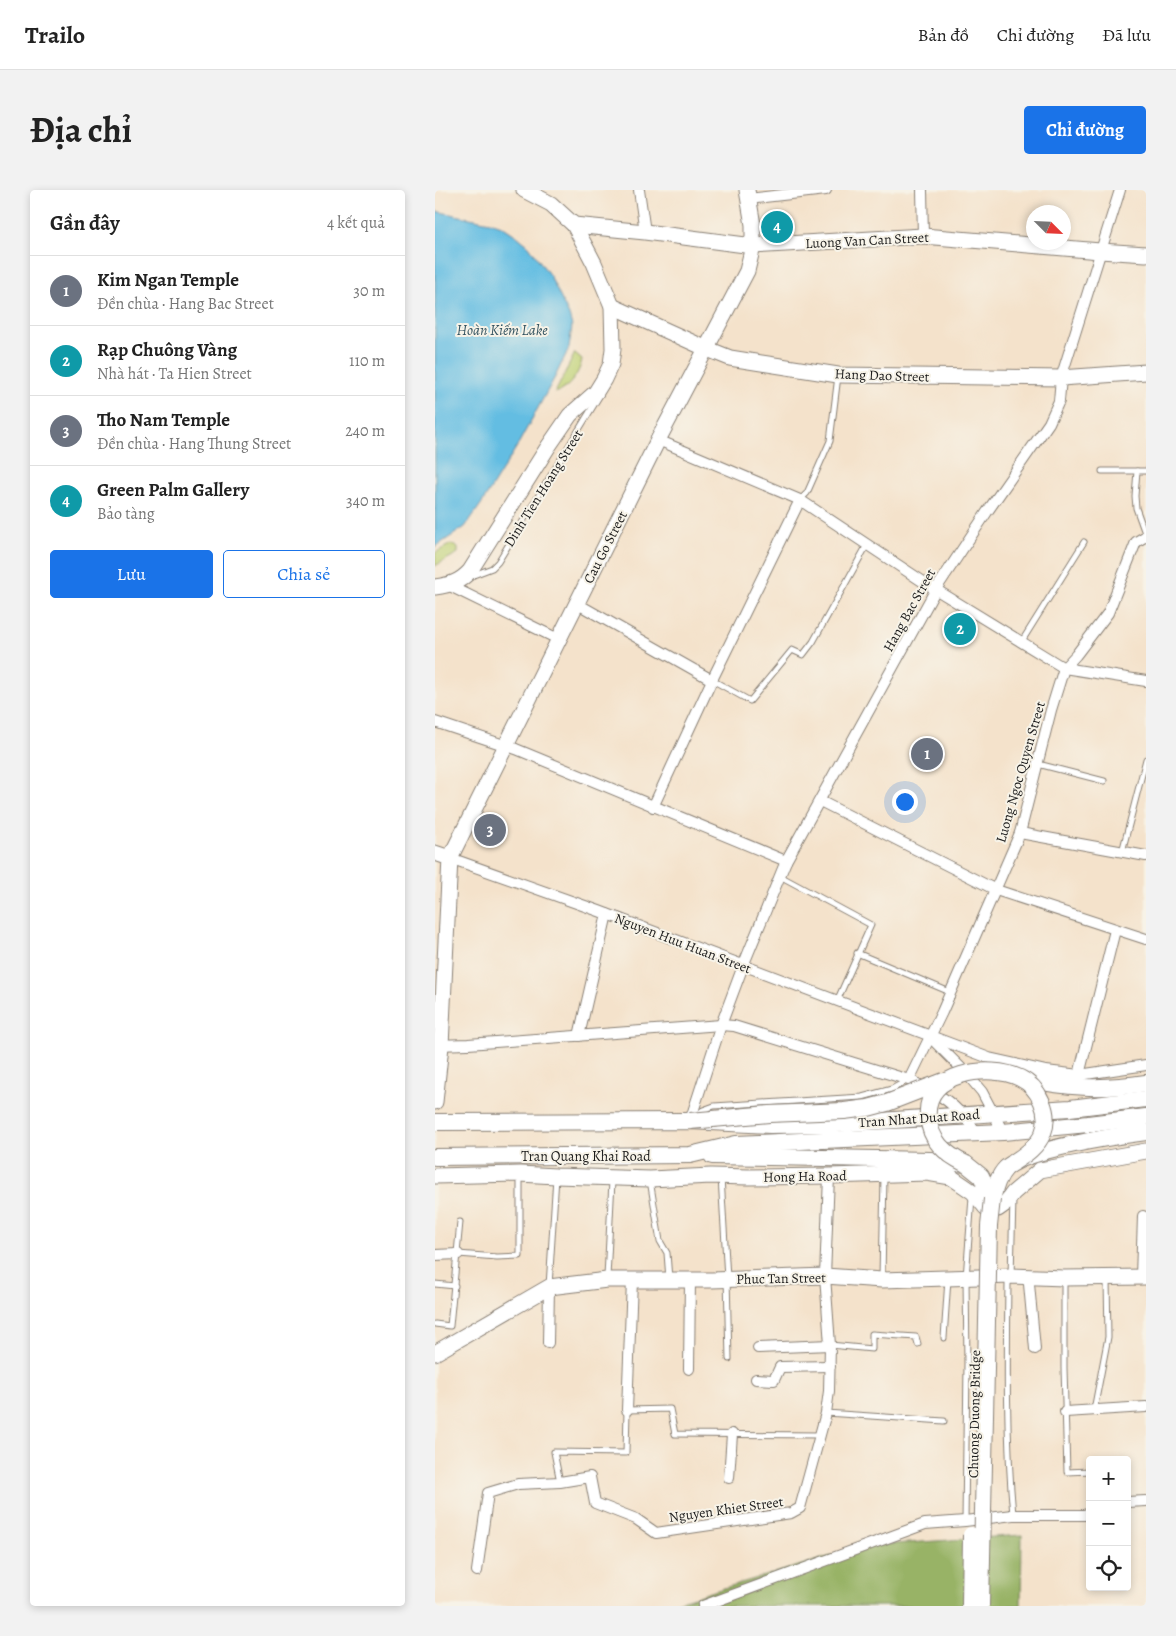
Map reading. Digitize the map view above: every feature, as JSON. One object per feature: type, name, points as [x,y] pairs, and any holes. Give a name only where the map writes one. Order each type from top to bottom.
[{"type":"main road","points":[[435,1122],[691,1121],[769,1114],[844,1111],[887,1103],[953,1077],[974,1072],[1002,1073],[1053,1085],[1084,1088],[1113,1088],[1146,1083]]},
{"type":"main road","points":[[953,1077],[939,1087],[927,1111],[932,1136],[949,1156],[966,1164],[981,1176],[992,1199]]},
{"type":"main road","points":[[989,1226],[992,1199],[998,1180],[1005,1169],[1028,1153],[1038,1142],[1043,1134],[1046,1122],[1045,1111],[1040,1097],[1032,1086],[1021,1078]]},
{"type":"main road","name":"Tran Nhat Duat Road","points":[[691,1121],[770,1125],[828,1125],[1070,1108],[1146,1099]]},
{"type":"main road","name":"Tran Nhat Duat Road","points":[[735,1151],[1003,1132],[1146,1117]]},
{"type":"main road","points":[[1014,1162],[1046,1151],[1103,1138],[1146,1132]]},
{"type":"main road","points":[[735,1151],[929,1160],[966,1164]]},
{"type":"main road","name":"Tran Quang Khai Road","points":[[435,1157],[690,1155],[735,1151]]},
{"type":"main road","name":"Chuong Duong Bridge","points":[[970,1606],[977,1244],[989,1226]]},
{"type":"main road","name":"Chuong Duong Bridge","points":[[981,1606],[989,1226]]},
{"type":"main road","name":"Chuong Duong Bridge","points":[[989,1226],[999,1249],[992,1606]]},
{"type":"street","points":[[524,190],[551,204],[574,225],[594,263],[612,306]]},
{"type":"street","points":[[639,190],[645,232]]},
{"type":"street","points":[[747,194],[826,190]]},
{"type":"street","points":[[922,190],[923,236]]},
{"type":"street","name":"Hang Bac Street","points":[[691,1121],[721,1025],[786,862],[936,589],[1049,423],[1059,401],[1061,378],[1120,190]]},
{"type":"street","name":"Cau Go Street","points":[[450,858],[658,440],[747,271],[753,246],[753,225],[747,194]]},
{"type":"street","name":"Luong Van Can Street","points":[[574,225],[753,246],[923,236],[1146,254]]},
{"type":"street","name":"Hang Dao Street","points":[[612,306],[730,358],[838,375],[1061,378],[1146,372]]},
{"type":"street","name":"Dinh Tien Hoang Street","points":[[442,586],[463,578],[481,555],[570,414],[595,392],[605,379],[611,364],[613,349],[612,306]]},
{"type":"street","points":[[658,440],[800,500],[867,546],[1064,668],[1146,681]]},
{"type":"street","points":[[653,807],[712,680],[800,500]]},
{"type":"street","name":"Luong Ngoc Quyen Street","points":[[909,1080],[930,1037],[1020,833],[1051,710],[1064,668],[1076,656],[1108,613],[1136,542],[1146,536]]},
{"type":"street","points":[[442,586],[558,639]]},
{"type":"street","points":[[576,603],[712,680]]},
{"type":"street","points":[[435,722],[506,746],[786,862]]},
{"type":"street","points":[[820,801],[996,890],[1146,939]]},
{"type":"street","points":[[1020,833],[1146,856]]},
{"type":"street","name":"Nguyen Huu Huan Street","points":[[435,853],[607,914],[930,1037]]},
{"type":"street","points":[[435,1102],[450,858]]},
{"type":"street","points":[[579,1036],[607,914]]},
{"type":"street","points":[[1079,1075],[1115,930]]},
{"type":"street","points":[[438,1045],[721,1025],[734,1026],[909,1080],[935,1092],[964,1115],[977,1133]]},
{"type":"street","points":[[930,1037],[989,1058],[1046,1071],[1079,1075],[1146,1065]]},
{"type":"street","points":[[930,1037],[966,1072],[982,1092],[1003,1132]]},
{"type":"street","name":"Hong Ha Road","points":[[435,1176],[520,1174],[650,1179],[927,1173],[951,1177],[973,1192],[986,1208],[998,1209],[1005,1204],[1013,1193],[1040,1170],[1146,1151]]},
{"type":"street","name":"Nguyen Khiet Street","points":[[477,1571],[488,1494],[518,1484],[560,1482],[590,1477],[595,1503],[636,1519],[656,1533],[791,1513],[799,1508],[826,1413],[830,1366],[825,1276],[829,1176]]},
{"type":"street","points":[[1143,1216],[1144,1277]]},
{"type":"street","points":[[435,1255],[458,1254]]},
{"type":"street","name":"Phuc Tan Street","points":[[435,1353],[549,1286],[607,1280],[825,1276],[882,1280],[1019,1276],[1064,1278],[1144,1277]]},
{"type":"street","points":[[1019,1276],[1029,1284],[1035,1349]]},
{"type":"street","points":[[689,1370],[690,1279]]},
{"type":"street","points":[[627,1410],[633,1280]]},
{"type":"street","points":[[548,1343],[549,1286]]},
{"type":"street","points":[[758,1348],[830,1345]]},
{"type":"street","points":[[756,1380],[774,1380],[781,1367],[830,1366]]},
{"type":"street","points":[[1065,1412],[1146,1407]]},
{"type":"street","points":[[729,1478],[732,1434]]},
{"type":"street","points":[[1131,1502],[1146,1501]]},
{"type":"street","points":[[703,1606],[925,1524],[1013,1515],[1086,1514]]},
{"type":"lane","points":[[800,500],[807,493],[830,441],[838,375]]},
{"type":"lane","points":[[1102,471],[1146,471]]},
{"type":"lane","points":[[1137,471],[1136,508],[1146,536]]},
{"type":"lane","points":[[1022,641],[1084,542]]},
{"type":"lane","points":[[712,680],[750,701],[792,650],[803,655],[813,642],[867,546]]},
{"type":"lane","points":[[1121,852],[1146,759]]},
{"type":"lane","points":[[1038,764],[1104,781]]},
{"type":"lane","points":[[780,876],[871,925],[837,1001]]},
{"type":"lane","points":[[857,954],[950,992]]},
{"type":"lane","points":[[691,1121],[703,1110],[714,1106],[862,1097],[892,1089],[909,1080]]},
{"type":"lane","points":[[882,1280],[884,1173]]},
{"type":"lane","points":[[458,1254],[497,1257],[520,1256],[520,1174]]},
{"type":"lane","points":[[549,1286],[556,1176]]},
{"type":"lane","points":[[721,1176],[727,1278],[729,1359]]},
{"type":"lane","points":[[607,1280],[612,1178]]},
{"type":"lane","points":[[650,1179],[660,1241],[667,1253],[669,1279]]},
{"type":"lane","points":[[965,1521],[966,1278],[973,1192]]},
{"type":"lane","points":[[1013,1193],[1019,1276],[1008,1284],[1007,1388],[1009,1474],[1013,1515]]},
{"type":"lane","points":[[435,1324],[450,1326],[460,1222]]},
{"type":"lane","points":[[1094,1410],[1108,1337],[1107,1277]]},
{"type":"lane","points":[[944,1338],[948,1278]]},
{"type":"lane","points":[[1064,1278],[1067,1472],[1086,1471]]},
{"type":"lane","points":[[435,1284],[455,1286]]},
{"type":"lane","points":[[830,1345],[872,1349],[872,1334],[916,1338],[918,1344]]},
{"type":"lane","points":[[560,1482],[554,1452],[626,1453],[627,1410],[670,1409],[675,1434],[819,1435]]},
{"type":"lane","points":[[826,1413],[944,1421]]},
{"type":"green space","points":[[575,353],[582,359],[579,370],[565,388],[555,393]]},
{"type":"green space","points":[[451,544],[458,548],[458,553],[435,566],[435,553]]},
{"type":"green space","points":[[1022,1535],[1021,1606],[664,1606],[865,1546]]},
{"type":"water","name":"Hoàn Kiếm Lake","points":[[435,211],[502,226],[529,246],[550,276],[569,315],[572,326],[569,348],[555,377],[516,448],[482,503],[465,527],[435,547]]},
{"type":"place","name":"Green Palm Gallery","points":[[777,227]]},
{"type":"place","name":"Rạp Chuông Vàng","points":[[960,629]]},
{"type":"place","name":"Kim Ngan Temple","points":[[927,754]]},
{"type":"place","name":"Tho Nam Temple","points":[[490,830]]}]
